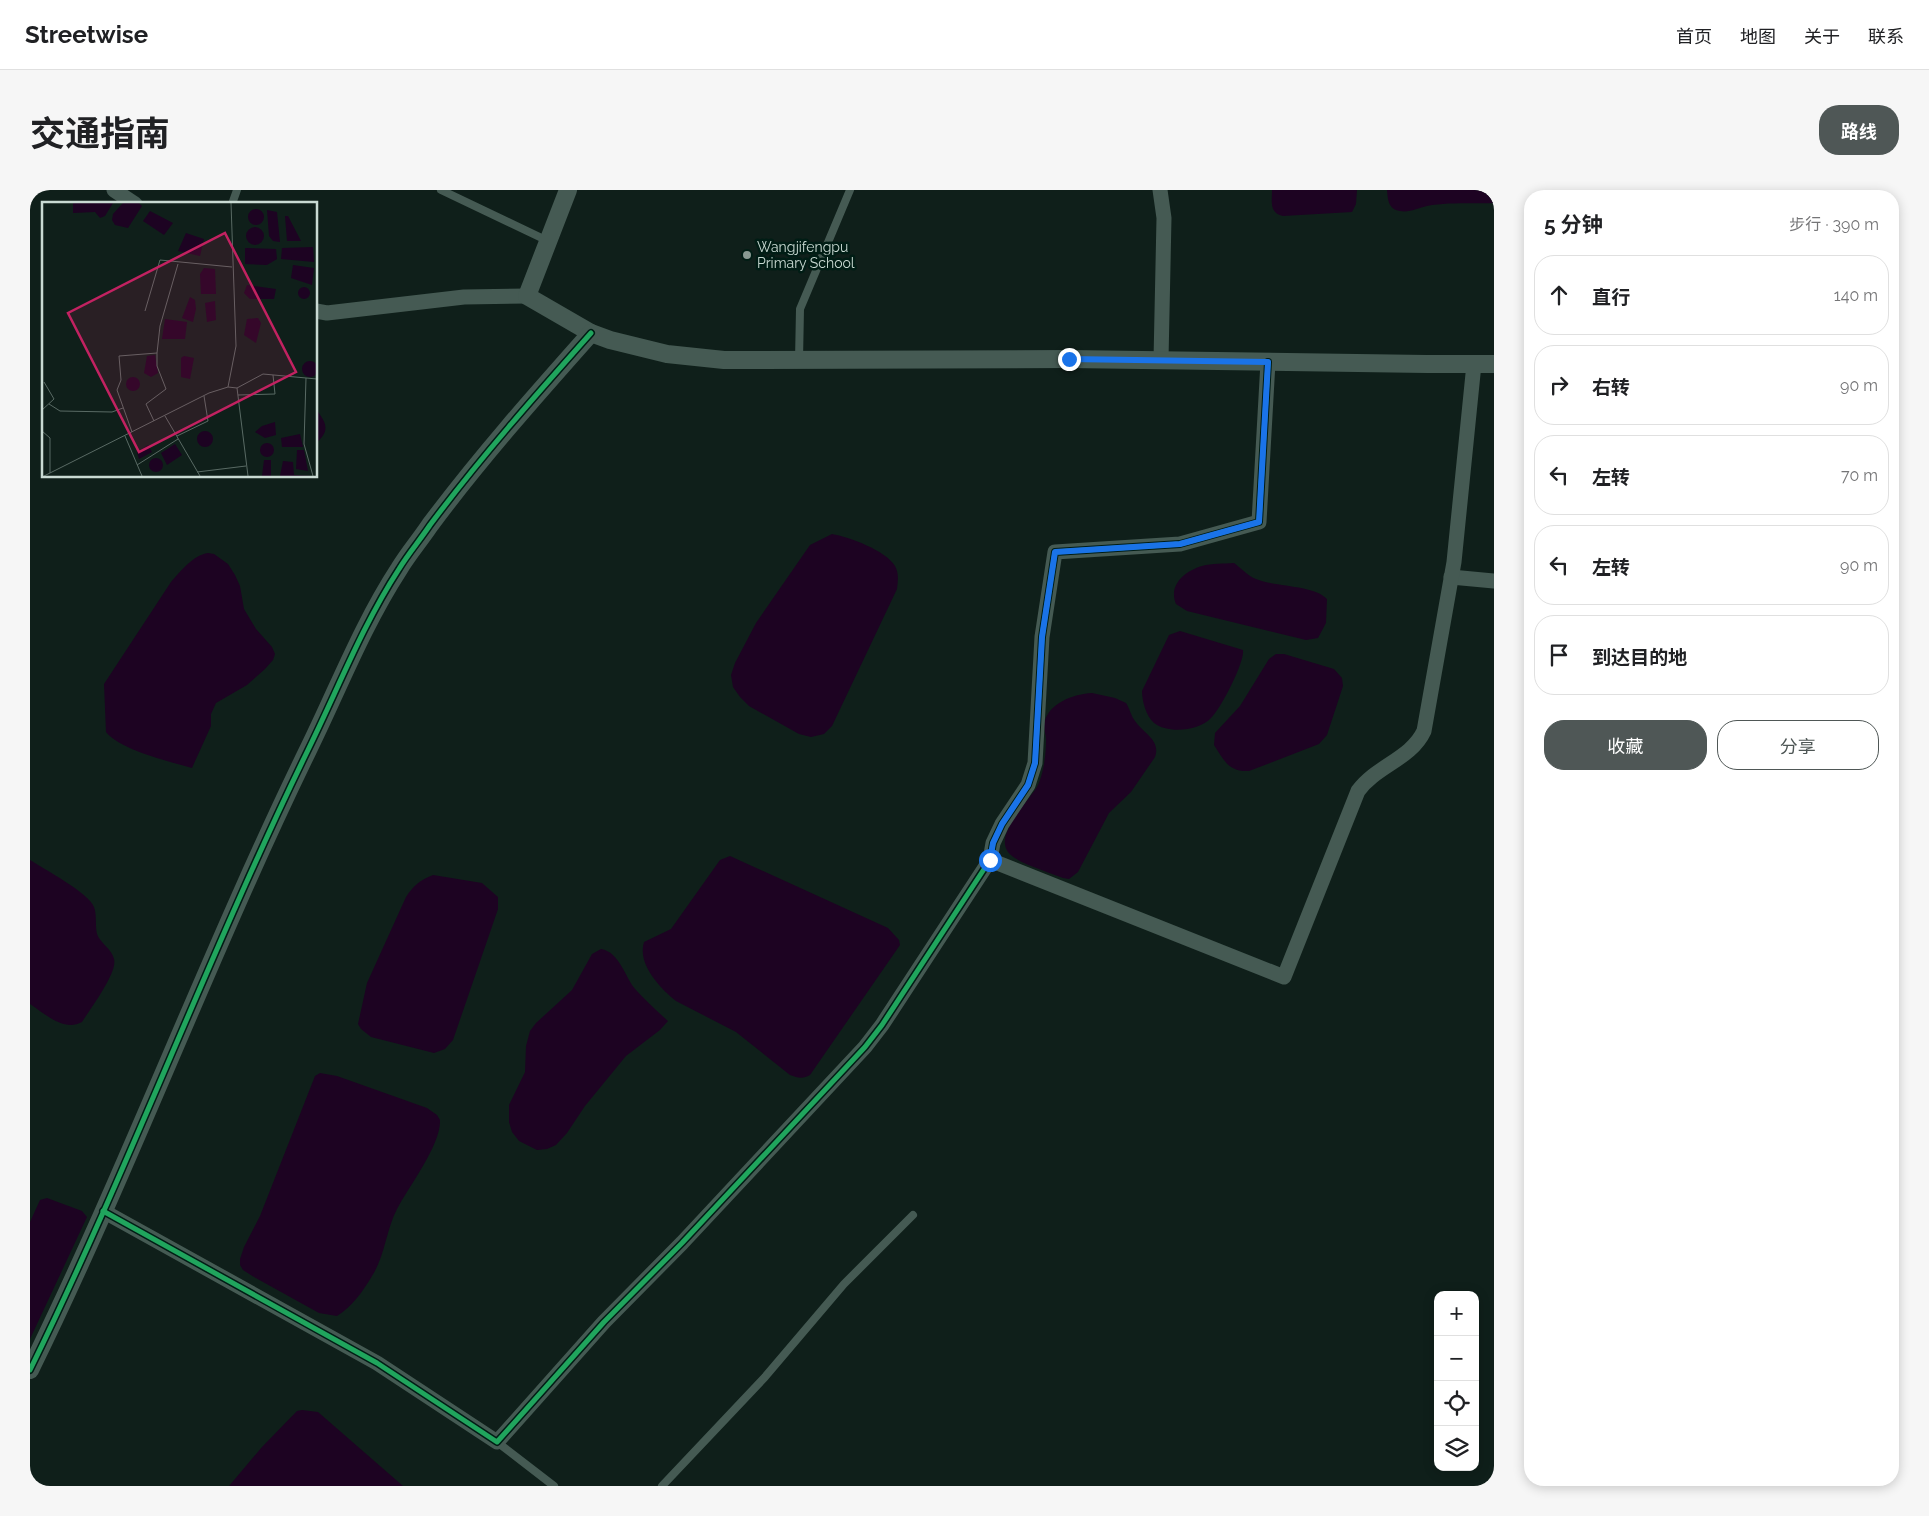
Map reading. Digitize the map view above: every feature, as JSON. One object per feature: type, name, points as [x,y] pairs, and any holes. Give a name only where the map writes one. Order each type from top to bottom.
[{"type":"street","points":[[114,190],[132,202]]},
{"type":"street","points":[[527,296],[568,190]]},
{"type":"street","points":[[1160,190],[1164,218],[1161,360]]},
{"type":"street","points":[[318,311],[327,312],[464,297],[527,296],[591,333],[629,346],[667,354],[724,360],[1069,359],[1494,364]]},
{"type":"street","points":[[30,1370],[103,1211],[253,866],[376,607],[399,568],[488,450],[591,333]]},
{"type":"street","points":[[103,1211],[377,1363],[497,1442],[604,1322],[682,1243],[865,1048],[990,860],[993,843],[1002,824],[1028,785],[1035,763],[1042,637],[1055,552],[1180,544],[1259,522],[1268,362]]},
{"type":"street","points":[[990,860],[1284,977],[1358,792],[1369,778],[1414,747],[1424,731],[1451,577],[1474,364]]},
{"type":"street","points":[[1451,577],[1494,581]]},
{"type":"lane","points":[[233,202],[237,190]]},
{"type":"lane","points":[[441,190],[548,241]]},
{"type":"lane","points":[[799,360],[800,309],[850,190]]},
{"type":"lane","points":[[662,1486],[765,1377],[844,1284],[913,1215]]},
{"type":"lane","points":[[497,1442],[554,1486]]},
{"type":"shaded area","points":[[1272,190],[1357,190],[1356,204],[1352,212],[1283,216],[1273,210]]},
{"type":"shaded area","points":[[1387,190],[1494,190],[1494,203],[1443,204],[1403,211],[1396,210],[1391,206],[1388,201]]},
{"type":"shaded area","points":[[318,412],[325,426],[324,434],[318,441]]},
{"type":"shaded area","points":[[832,534],[857,541],[890,560],[895,566],[898,577],[897,589],[832,726],[824,734],[811,737],[799,734],[749,706],[733,687],[731,675],[735,663],[756,623],[810,545]]},
{"type":"shaded area","points":[[208,553],[214,554],[228,564],[240,586],[244,609],[256,629],[272,647],[275,654],[273,660],[265,669],[247,685],[216,703],[211,714],[211,726],[192,768],[134,750],[106,732],[104,684],[171,582],[192,560]]},
{"type":"shaded area","points":[[1234,563],[1256,579],[1314,591],[1327,599],[1326,623],[1318,638],[1306,640],[1187,611],[1176,604],[1174,591],[1184,575],[1206,565]]},
{"type":"shaded area","points":[[1180,631],[1243,650],[1243,656],[1226,696],[1211,718],[1199,726],[1175,730],[1167,729],[1151,720],[1145,708],[1142,691],[1169,635]]},
{"type":"shaded area","points":[[1276,654],[1284,654],[1334,669],[1342,678],[1343,686],[1327,735],[1319,744],[1249,771],[1242,771],[1231,767],[1224,760],[1214,745],[1215,733],[1240,706],[1269,659]]},
{"type":"shaded area","points":[[1092,693],[1115,698],[1126,703],[1132,717],[1151,737],[1156,746],[1156,751],[1155,757],[1131,792],[1109,813],[1078,872],[1069,879],[1033,867],[1012,856],[1005,844],[1006,835],[1009,826],[1040,780],[1045,757],[1046,740],[1044,725],[1046,717],[1062,701],[1077,695]]},
{"type":"shaded area","points":[[730,856],[888,928],[899,940],[900,945],[810,1075],[805,1077],[790,1075],[736,1032],[676,1001],[651,975],[644,959],[644,942],[671,929],[720,860]]},
{"type":"shaded area","points":[[30,860],[75,888],[90,901],[95,910],[97,934],[113,955],[114,965],[112,973],[103,991],[82,1022],[75,1025],[68,1025],[48,1017],[30,1004]]},
{"type":"shaded area","points":[[433,875],[482,883],[498,897],[498,909],[453,1040],[445,1049],[434,1053],[371,1037],[358,1024],[367,983],[406,897],[417,884]]},
{"type":"shaded area","points":[[601,949],[608,951],[618,960],[636,990],[668,1021],[660,1030],[626,1056],[556,1145],[547,1149],[537,1150],[519,1141],[512,1132],[509,1122],[509,1105],[525,1072],[526,1046],[530,1031],[536,1023],[572,990],[592,954]]},
{"type":"shaded area","points":[[320,1073],[337,1076],[427,1108],[437,1115],[440,1120],[439,1130],[430,1153],[393,1217],[383,1252],[376,1268],[357,1298],[337,1316],[319,1313],[254,1277],[243,1270],[240,1265],[244,1247],[260,1216],[315,1076]]},
{"type":"shaded area","points":[[47,1198],[82,1211],[87,1217],[30,1339],[30,1222],[40,1200]]},
{"type":"shaded area","points":[[297,1411],[318,1412],[403,1486],[229,1486],[262,1447]]},
{"type":"cycle path","points":[[30,1370],[102,1216],[237,904],[373,613],[403,563],[449,500],[508,428],[591,333]]},
{"type":"cycle path","points":[[103,1211],[377,1363],[497,1442],[604,1322],[682,1243],[865,1047],[882,1025],[990,860],[993,843],[1002,824],[1028,785],[1035,763],[1042,637],[1055,552],[1180,544],[1259,522],[1268,362]]},
{"type":"place","name":"Wangjifengpu Primary School","points":[[747,255]]},
{"type":"route","points":[[990,860],[993,843],[1002,824],[1028,785],[1035,763],[1042,637],[1055,552],[1180,544],[1259,522],[1268,362],[1069,359]]}]
